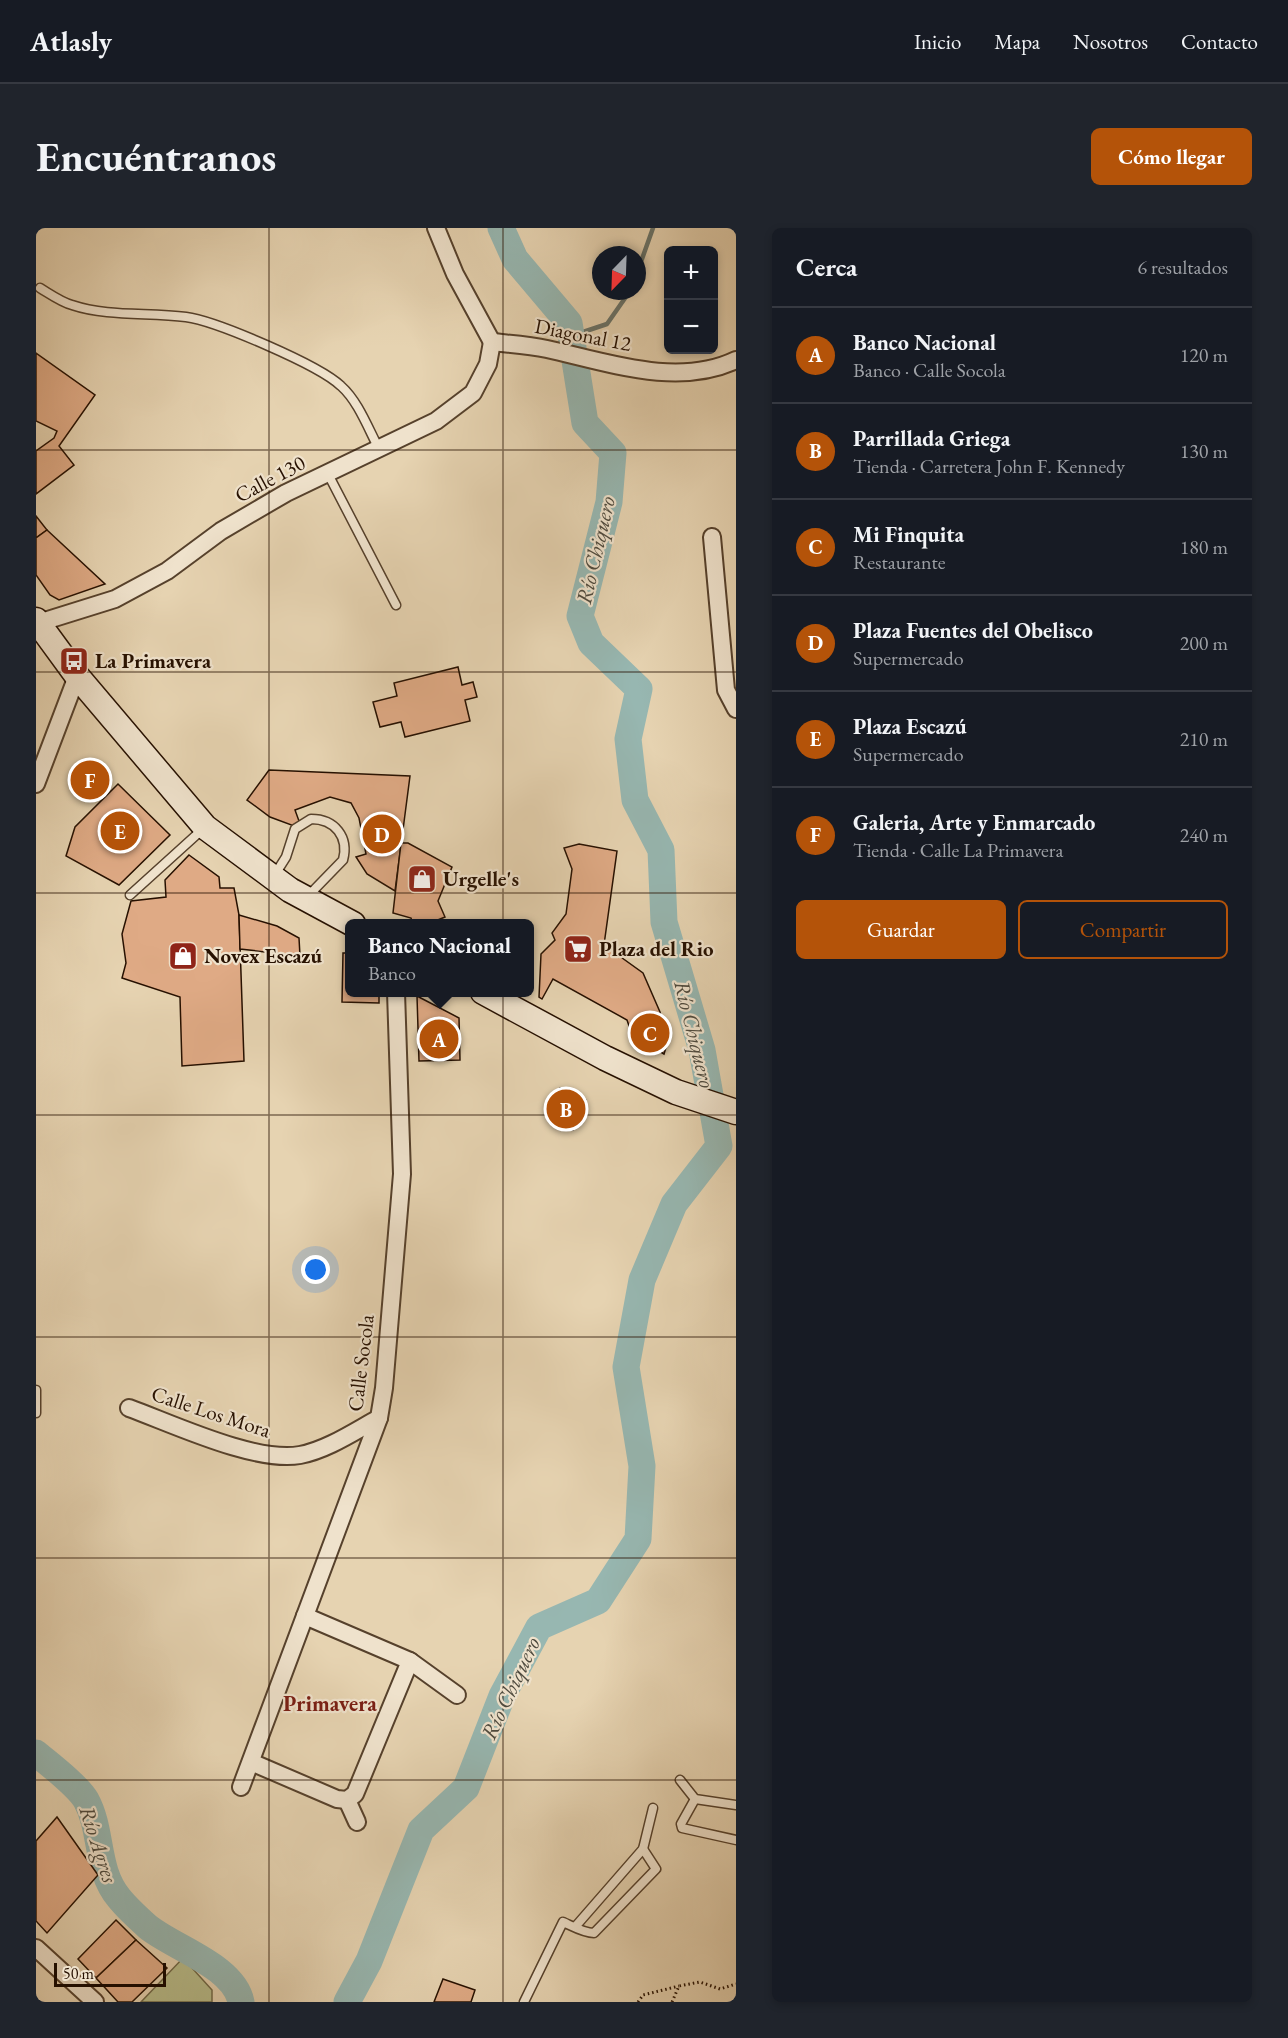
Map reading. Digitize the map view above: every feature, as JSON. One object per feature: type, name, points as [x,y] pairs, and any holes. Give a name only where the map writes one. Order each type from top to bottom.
[{"type":"main road","points":[[37,621],[77,676],[205,827],[273,878],[345,920]]},
{"type":"main road","points":[[491,997],[605,1058],[676,1092],[736,1112]]},
{"type":"street","points":[[436,228],[455,274],[492,342]]},
{"type":"street","name":"Diagonal 12","points":[[492,342],[544,348],[589,360],[660,372],[717,369],[736,360]]},
{"type":"street","name":"Calle 130","points":[[37,621],[116,599],[167,572],[221,531],[286,493],[436,421],[473,393],[488,364],[492,342]]},
{"type":"street","points":[[712,537],[726,690],[736,709]]},
{"type":"street","points":[[36,783],[77,676]]},
{"type":"street","name":"Calle Socola","points":[[241,1787],[379,1418],[384,1388],[402,1174],[396,997]]},
{"type":"street","name":"Calle Los Mora","points":[[129,1408],[211,1438],[272,1456],[301,1455],[337,1440],[379,1418]]},
{"type":"street","points":[[305,1616],[410,1661],[458,1695]]},
{"type":"street","points":[[251,1762],[337,1799],[347,1800],[355,1794],[410,1661]]},
{"type":"street","points":[[347,1800],[357,1822]]},
{"type":"street","points":[[36,1948],[95,2002]]},
{"type":"lane","points":[[40,288],[71,305],[97,311],[146,313],[212,322],[263,345],[341,386],[353,401],[379,448]]},
{"type":"lane","points":[[328,474],[396,605]]},
{"type":"lane","points":[[273,878],[286,857],[295,829],[311,819],[320,819],[332,824],[340,832],[344,842],[343,860],[306,898]]},
{"type":"lane","points":[[130,895],[205,827]]},
{"type":"lane","points":[[36,1390],[36,1413]]},
{"type":"lane","points":[[680,1780],[694,1799],[736,1805]]},
{"type":"lane","points":[[694,1799],[681,1824],[682,1828],[736,1840]]},
{"type":"lane","points":[[575,1927],[644,1849],[653,1808]]},
{"type":"lane","points":[[524,2002],[563,1922],[594,1933],[656,1869],[644,1849]]},
{"type":"path","points":[[639,2002],[643,1995],[700,1982],[720,1989],[736,1984]]},
{"type":"path","points":[[672,2002],[679,1986]]},
{"type":"green space","points":[[183,1958],[212,1990],[212,2002],[141,2002]]},
{"type":"building","points":[[36,353],[95,395],[59,446],[74,465],[36,494],[36,451],[54,438],[57,431],[36,421]]},
{"type":"building","points":[[36,516],[47,530],[36,538]]},
{"type":"building","points":[[47,530],[105,584],[59,600],[50,595],[36,575],[36,538]]},
{"type":"building","points":[[458,667],[462,685],[473,682],[477,697],[465,700],[470,721],[405,737],[401,722],[380,727],[373,702],[397,696],[394,683]]},
{"type":"building","points":[[97,762],[108,773],[84,798],[72,786]]},
{"type":"building","points":[[269,770],[410,776],[395,891],[367,874],[356,857],[366,854],[359,818],[351,803],[330,797],[295,810],[299,821],[294,826],[270,817],[247,800]]},
{"type":"building","points":[[118,784],[170,835],[119,885],[66,856],[75,827]]},
{"type":"building","name":"Urgelle's","points":[[401,843],[408,843],[452,867],[438,901],[445,917],[411,919],[393,913]]},
{"type":"building","name":"Plaza del Rio","points":[[579,844],[617,851],[604,945],[643,973],[660,1012],[667,1044],[664,1054],[651,1046],[637,1049],[627,1020],[553,979],[542,999],[539,997],[541,954],[555,940],[552,933],[566,914],[572,869],[564,848]]},
{"type":"building","name":"Novex Escazú","points":[[189,855],[219,877],[220,888],[234,888],[239,915],[244,1061],[182,1066],[180,997],[122,978],[126,963],[122,934],[131,901],[166,897],[165,880]]},
{"type":"building","points":[[239,915],[277,926],[299,938],[300,956],[240,949]]},
{"type":"building","points":[[343,953],[345,953],[345,997],[379,997],[379,1003],[342,1002]]},
{"type":"building","points":[[417,997],[459,1018],[460,1060],[419,1061]]},
{"type":"building","points":[[560,1088],[586,1100],[573,1130],[547,1118]]},
{"type":"building","points":[[57,1817],[98,1875],[47,1933],[36,1921],[36,1841]]},
{"type":"building","points":[[116,1920],[136,1940],[96,1978],[78,1959]]},
{"type":"building","points":[[136,1940],[167,1968],[132,2002],[118,2002],[96,1978]]},
{"type":"building","points":[[443,1979],[475,1990],[471,2002],[434,2002]]},
{"type":"waterway","name":"Río Chiquero","points":[[347,2002],[369,1961],[421,1830],[466,1788],[502,1696],[539,1627],[598,1601],[638,1539],[642,1466],[626,1367],[642,1280],[674,1204],[719,1146],[702,1050],[664,922],[661,850],[635,800],[628,739],[639,689],[591,643],[580,616],[609,502],[613,453],[585,423],[569,323],[515,259],[501,228]]},
{"type":"waterway","points":[[646,248],[653,228]]},
{"type":"waterway","points":[[571,336],[607,324],[624,300]]},
{"type":"waterway","name":"Río Agres","points":[[36,1753],[70,1781],[86,1800],[95,1824],[106,1875],[119,1898],[148,1927],[202,1959],[227,1978],[236,1989],[241,2002]]},
{"type":"place","name":"La Primavera","points":[[74,661]]},
{"type":"place","name":"Galeria, Arte y Enmarcado","points":[[90,780]]},
{"type":"place","name":"Plaza Escazú","points":[[120,831]]},
{"type":"place","name":"Plaza Fuentes del Obelisco","points":[[382,834]]},
{"type":"place","name":"Urgelle's","points":[[422,879]]},
{"type":"place","name":"Plaza del Rio","points":[[578,949]]},
{"type":"place","name":"Novex Escazú","points":[[183,956]]},
{"type":"place","name":"Mi Finquita","points":[[650,1033]]},
{"type":"place","name":"Banco Nacional","points":[[439,1039]]},
{"type":"place","name":"Parrillada Griega","points":[[566,1109]]},
{"type":"district","name":"Primavera","points":[[330,1703]]}]
